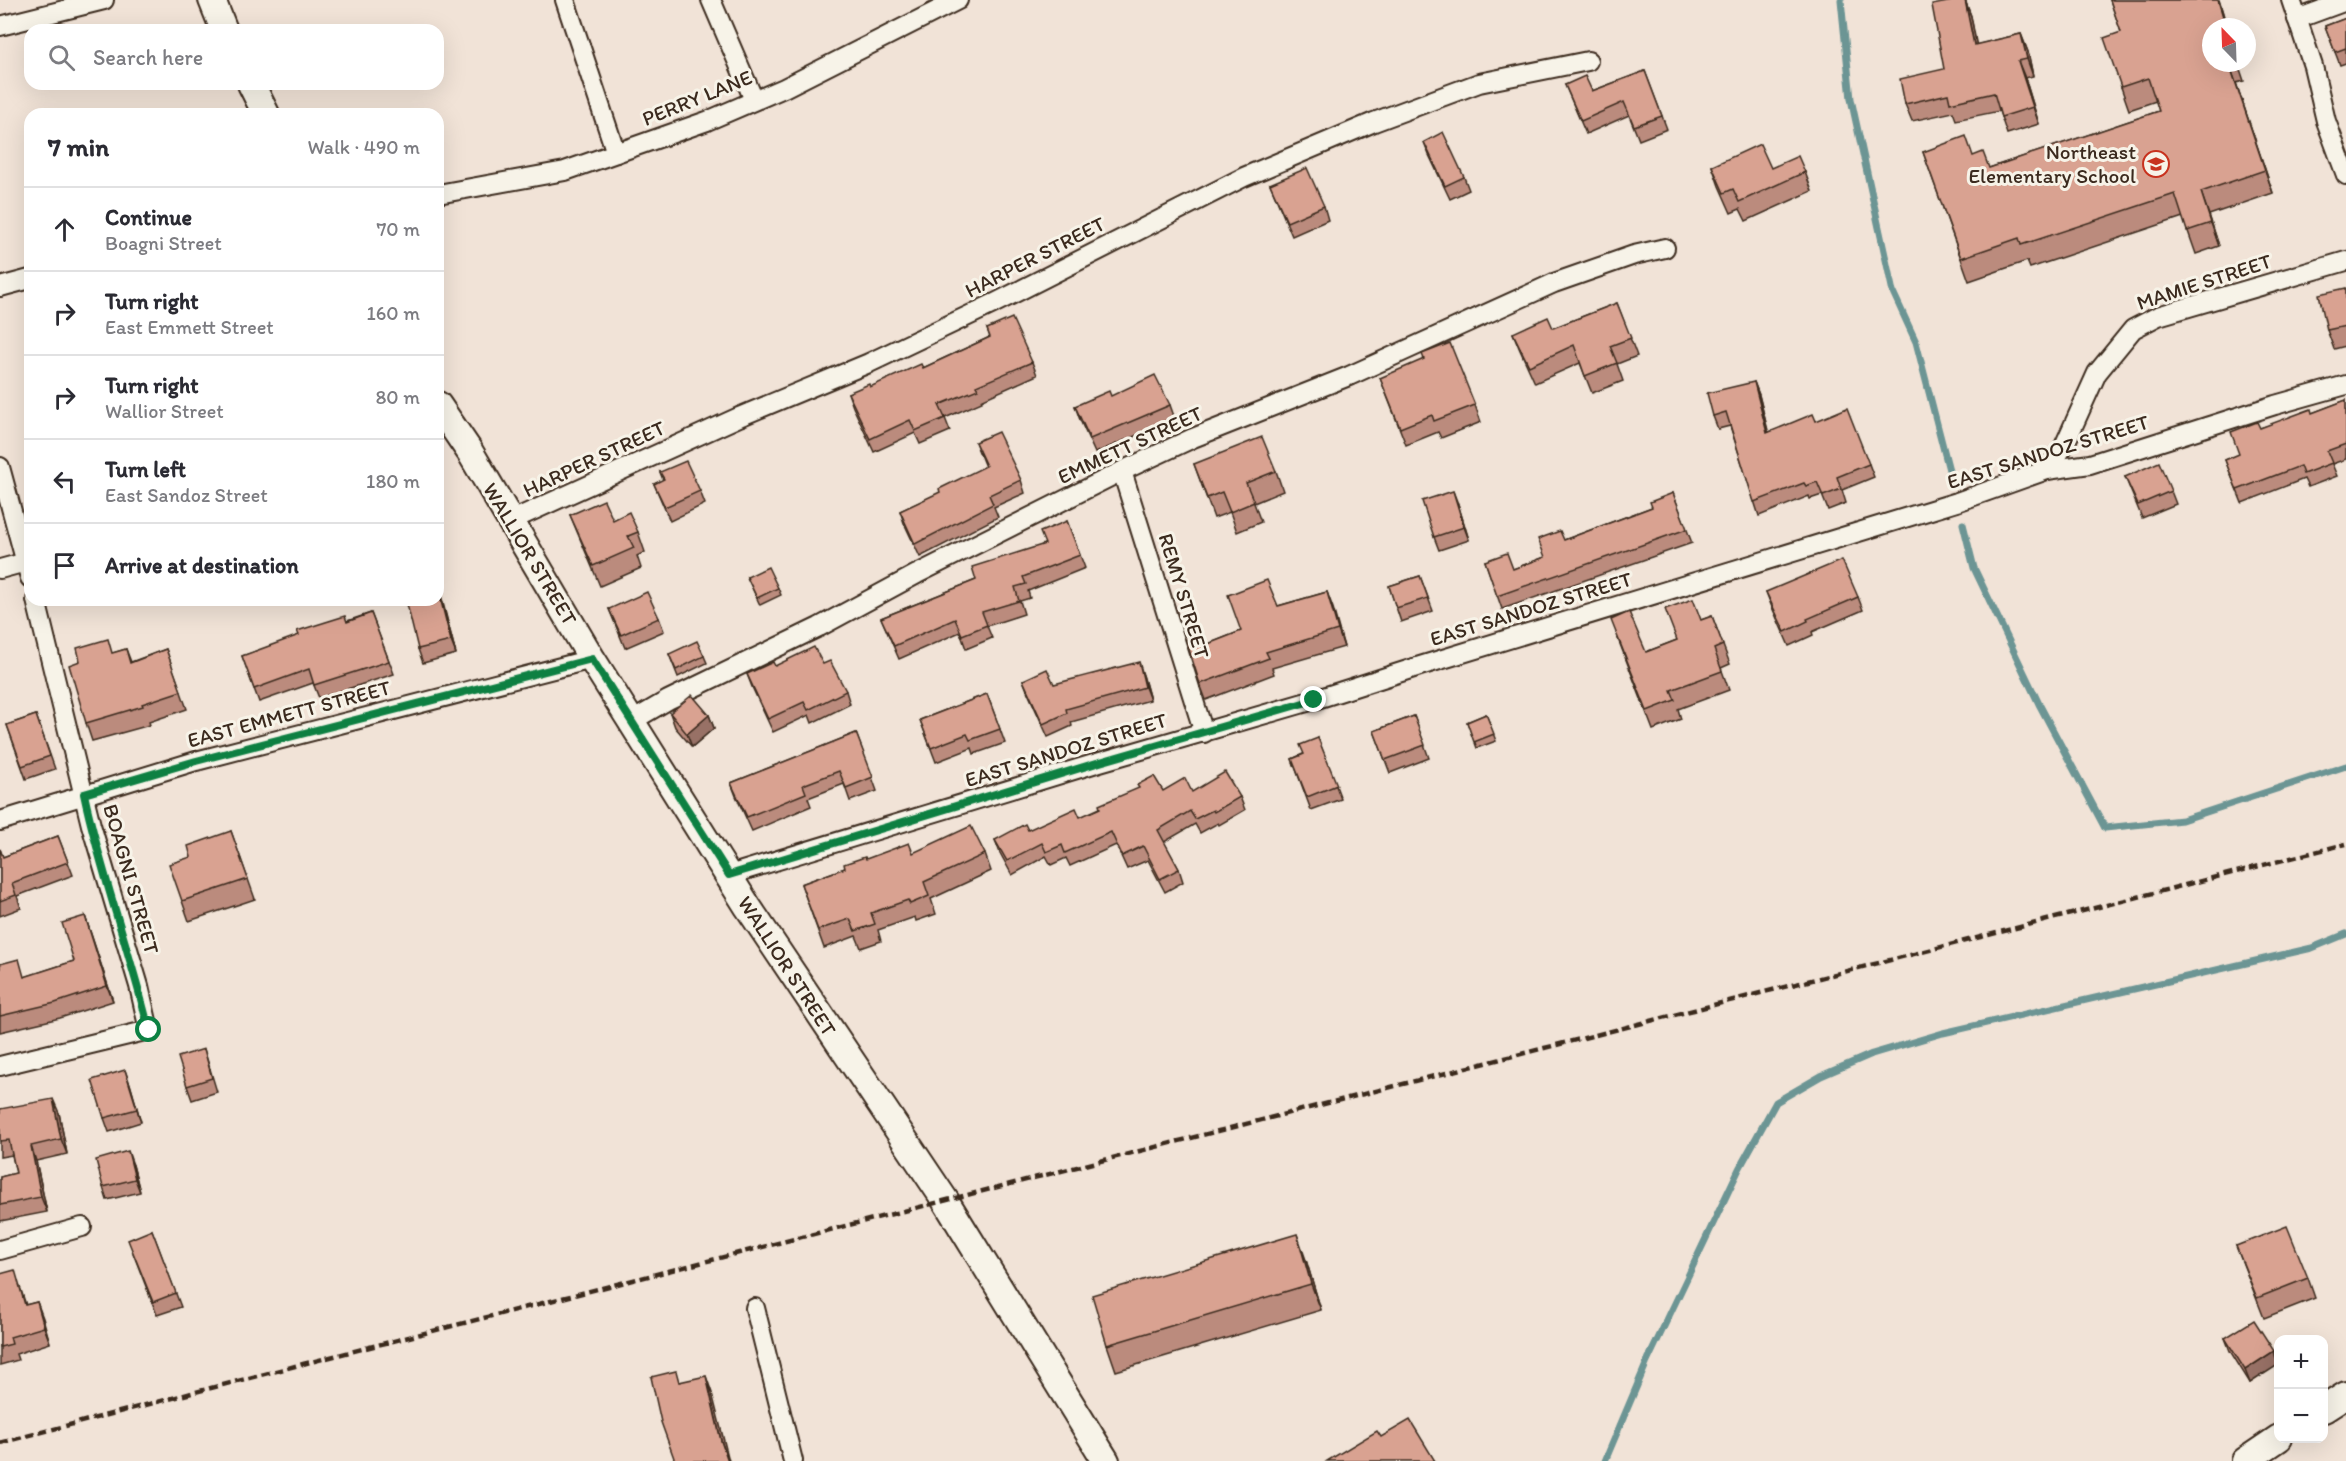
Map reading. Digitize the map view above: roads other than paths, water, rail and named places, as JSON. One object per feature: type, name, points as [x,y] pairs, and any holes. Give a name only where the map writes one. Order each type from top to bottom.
[{"type":"street","points":[[0,26],[104,0]]},
{"type":"street","points":[[212,0],[222,24]]},
{"type":"street","points":[[565,0],[616,153]]},
{"type":"street","points":[[711,0],[754,100]]},
{"type":"street","name":"PERRY LANE","points":[[444,193],[565,171],[707,121],[784,88],[958,0]]},
{"type":"street","points":[[2291,0],[2313,66],[2326,121],[2346,175]]},
{"type":"street","points":[[2297,19],[2346,2]]},
{"type":"street","name":"HARPER STREET","points":[[510,521],[739,417],[869,363],[1245,177],[1341,136],[1479,83],[1588,61]]},
{"type":"street","points":[[254,90],[263,108]]},
{"type":"street","name":"EMMETT STREET","points":[[632,721],[668,700],[819,627],[917,574],[1193,438],[1349,376],[1554,283],[1634,255],[1665,248]]},
{"type":"street","name":"MAMIE STREET","points":[[2048,471],[2064,446],[2097,373],[2133,329],[2158,316],[2346,261]]},
{"type":"street","points":[[0,287],[24,281]]},
{"type":"street","name":"EAST SANDOZ STREET","points":[[729,875],[1100,762],[1204,733],[1957,502],[2048,471],[2090,464],[2275,405],[2346,385]]},
{"type":"street","name":"WALLIOR STREET","points":[[444,414],[470,452],[592,659],[823,1022],[945,1200],[1106,1461]]},
{"type":"street","points":[[0,466],[24,555]]},
{"type":"street","name":"REMY STREET","points":[[1122,471],[1204,733]]},
{"type":"street","points":[[0,569],[24,570]]},
{"type":"street","name":"BOAGNI STREET","points":[[0,1066],[149,1030],[139,986],[91,825],[37,606]]},
{"type":"street","name":"EAST EMMETT STREET","points":[[0,821],[196,761],[592,659]]},
{"type":"street","points":[[0,1250],[82,1227]]},
{"type":"street","points":[[755,1308],[793,1461]]},
{"type":"street","points":[[2328,1406],[2346,1395]]},
{"type":"street","points":[[2246,1461],[2274,1441]]},
{"type":"waterway","points":[[1841,0],[1851,99],[1893,292],[1916,342],[1951,478]]},
{"type":"waterway","points":[[1963,524],[1974,568],[2039,704],[2105,828],[2182,820],[2346,766]]},
{"type":"waterway","points":[[1605,1461],[1647,1362],[1739,1169],[1776,1102],[1821,1076],[1872,1054],[1943,1033],[2312,948],[2346,934]]},
{"type":"railway","points":[[0,1443],[2346,844]]},
{"type":"place","name":"Northeast Elementary School","points":[[2156,164]]}]
